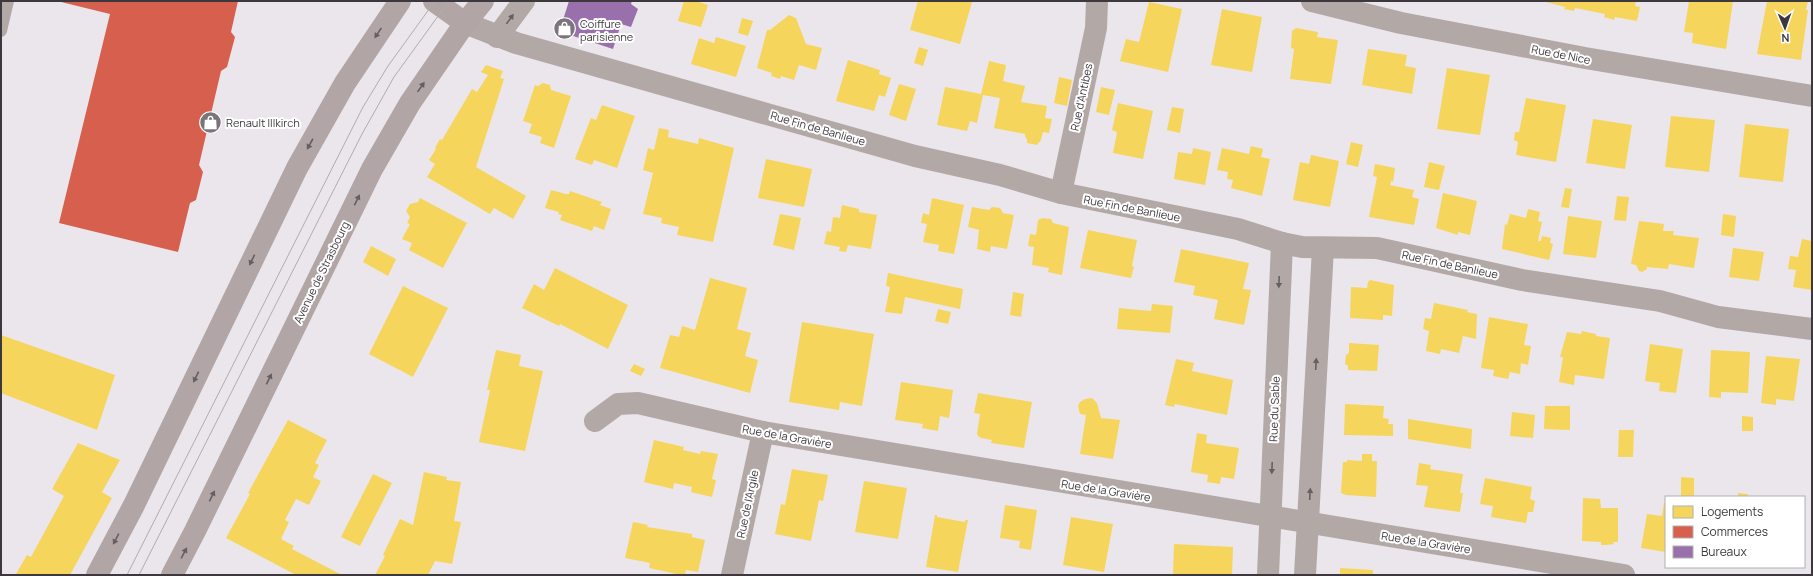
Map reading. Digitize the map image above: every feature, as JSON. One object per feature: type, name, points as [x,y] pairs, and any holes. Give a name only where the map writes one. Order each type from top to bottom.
[{"type":"main road","points":[[98,575],[134,505],[297,168],[345,83],[400,1]]},
{"type":"main road","points":[[434,1],[465,23]]},
{"type":"main road","name":"Avenue de Strasbourg","points":[[172,575],[372,169],[410,103],[465,23],[483,1]]},
{"type":"street","points":[[497,37],[524,1]]},
{"type":"street","name":"Rue d'Antibes","points":[[1061,193],[1096,28],[1097,1]]},
{"type":"street","name":"Rue de Nice","points":[[1312,1],[1401,23],[1584,58],[1812,96]]},
{"type":"street","name":"Rue Fin de Banlieue","points":[[465,23],[497,37],[915,156],[1000,175],[1061,193],[1238,229],[1282,243],[1302,247],[1377,248],[1522,280],[1660,301],[1718,317],[1812,329]]},
{"type":"street","name":"Rue du Sable","points":[[1268,575],[1282,243]]},
{"type":"street","points":[[1305,575],[1323,248]]},
{"type":"street","name":"Rue de la Gravière","points":[[595,420],[618,404],[638,403],[763,432],[1624,575]]},
{"type":"street","name":"Rue de l'Argile","points":[[732,575],[763,432]]},
{"type":"lane","points":[[1,31],[8,1]]},
{"type":"building: Logements","points":[[684,1],[696,1],[708,5],[701,27],[678,21]]},
{"type":"building: Logements","points":[[918,1],[972,2],[960,44],[910,30]]},
{"type":"building: Logements","points":[[1542,1],[1636,1],[1635,6],[1640,7],[1637,21],[1615,17],[1614,20],[1604,17],[1605,14],[1575,8],[1574,11],[1564,9],[1565,7]]},
{"type":"building: Logements","points":[[1689,1],[1733,1],[1726,49],[1692,43],[1693,33],[1684,32]]},
{"type":"building: Logements","points":[[1767,1],[1808,1],[1801,60],[1757,54]]},
{"type":"building: Logements","points":[[1149,2],[1182,9],[1168,72],[1120,61],[1126,39],[1139,42]]},
{"type":"building: Logements","points":[[1222,9],[1262,17],[1252,72],[1211,65]]},
{"type":"building: Logements","points":[[789,15],[796,18],[806,44],[822,48],[816,70],[799,65],[794,80],[781,76],[780,79],[771,76],[772,73],[757,68],[767,30],[770,30]]},
{"type":"building: Logements","points":[[742,18],[753,21],[748,36],[738,33]]},
{"type":"building: Logements","points":[[1296,28],[1318,32],[1317,37],[1338,40],[1331,84],[1290,79],[1294,49],[1291,48],[1292,31]]},
{"type":"building: Logements","points":[[716,37],[746,46],[736,77],[691,64],[699,38],[714,43]]},
{"type":"building: Logements","points":[[919,47],[928,50],[923,66],[914,63]]},
{"type":"building: Logements","points":[[1368,49],[1407,55],[1405,66],[1416,68],[1412,94],[1362,85]]},
{"type":"building: Logements","points":[[848,60],[880,70],[879,74],[891,78],[885,97],[879,95],[874,111],[836,101]]},
{"type":"building: Logements","points":[[989,61],[1006,65],[1003,81],[1025,86],[1021,102],[1047,106],[1045,118],[1052,119],[1049,133],[1043,132],[1041,140],[1037,145],[1027,143],[1025,134],[994,128],[1000,98],[983,95],[977,123],[970,121],[967,131],[937,125],[945,87],[981,94]]},
{"type":"building: Logements","points":[[486,65],[503,71],[500,78],[504,79],[476,167],[526,196],[513,219],[494,208],[490,214],[427,177],[435,164],[429,160],[436,149],[435,148],[440,139],[442,140],[472,89],[477,92],[488,75],[481,72]]},
{"type":"building: Logements","points":[[1447,68],[1490,75],[1480,135],[1437,129]]},
{"type":"building: Logements","points":[[1059,77],[1072,80],[1067,106],[1054,103]]},
{"type":"building: Logements","points":[[543,83],[550,85],[551,90],[571,96],[554,148],[540,143],[542,137],[529,133],[532,124],[523,121],[535,85],[538,86]]},
{"type":"building: Logements","points":[[899,84],[916,89],[906,121],[889,115]]},
{"type":"building: Logements","points":[[1101,87],[1115,90],[1109,115],[1096,112]]},
{"type":"building: Logements","points":[[1526,98],[1566,105],[1556,162],[1516,155],[1518,142],[1514,140],[1515,132],[1519,132]]},
{"type":"building: Logements","points":[[1118,103],[1153,111],[1143,159],[1113,153],[1117,132],[1112,130]]},
{"type":"building: Logements","points":[[602,105],[635,116],[617,168],[594,160],[592,165],[575,159],[591,118],[596,120]]},
{"type":"building: Logements","points":[[1172,107],[1184,109],[1180,133],[1167,130]]},
{"type":"building: Logements","points":[[1671,116],[1715,120],[1709,172],[1665,167]]},
{"type":"building: Logements","points":[[1593,119],[1632,125],[1625,169],[1586,163]]},
{"type":"building: Logements","points":[[1745,124],[1789,129],[1783,182],[1739,177]]},
{"type":"building: Logements","points":[[659,128],[669,130],[668,137],[698,144],[699,138],[734,148],[713,242],[677,235],[679,227],[661,223],[662,218],[643,214],[653,173],[643,170],[648,148],[654,150]]},
{"type":"building: Logements","points":[[1351,142],[1363,145],[1358,167],[1346,164]]},
{"type":"building: Logements","points":[[1251,146],[1263,149],[1261,157],[1270,159],[1262,196],[1231,188],[1233,180],[1227,179],[1228,172],[1217,170],[1222,148],[1249,154]]},
{"type":"building: Logements","points":[[1193,148],[1211,152],[1205,185],[1174,179],[1178,152],[1192,154]]},
{"type":"building: Logements","points":[[1311,155],[1339,161],[1330,207],[1293,200],[1300,162],[1309,164]]},
{"type":"building: Logements","points":[[766,159],[812,169],[804,207],[758,198]]},
{"type":"building: Logements","points":[[1429,162],[1445,166],[1439,190],[1424,187]]},
{"type":"building: Logements","points":[[1375,164],[1395,168],[1393,182],[1391,181],[1390,185],[1414,190],[1412,197],[1419,199],[1414,225],[1369,217],[1377,177],[1373,176]]},
{"type":"building: Logements","points":[[1565,188],[1572,189],[1569,208],[1561,207]]},
{"type":"building: Logements","points":[[551,190],[566,194],[569,194],[570,191],[602,202],[600,205],[611,209],[604,230],[594,226],[592,231],[560,220],[562,215],[558,214],[559,212],[545,208]]},
{"type":"building: Logements","points":[[1443,193],[1477,201],[1470,235],[1458,232],[1458,235],[1436,228]]},
{"type":"building: Logements","points":[[1617,196],[1629,197],[1626,221],[1614,220]]},
{"type":"building: Logements","points":[[420,198],[467,223],[443,268],[409,250],[412,243],[402,239],[410,224],[407,223],[410,217],[406,211],[410,204],[418,202]]},
{"type":"building: Logements","points":[[932,198],[964,205],[954,254],[938,251],[939,245],[923,242],[927,224],[921,223],[923,213],[929,215]]},
{"type":"building: Logements","points":[[842,205],[859,209],[859,212],[877,215],[871,249],[848,245],[846,252],[839,251],[840,247],[824,244],[827,231],[831,232],[833,217],[840,218]]},
{"type":"building: Logements","points":[[972,207],[989,210],[992,207],[1000,208],[1003,213],[1014,215],[1007,249],[991,246],[990,252],[977,249],[979,230],[968,227]]},
{"type":"building: Logements","points":[[1528,209],[1540,212],[1538,221],[1542,222],[1538,241],[1541,241],[1542,236],[1551,238],[1550,243],[1553,244],[1549,260],[1502,249],[1505,224],[1507,225],[1510,214],[1526,218]]},
{"type":"building: Logements","points":[[780,214],[801,218],[794,250],[773,245]]},
{"type":"building: Logements","points":[[1723,214],[1736,216],[1734,237],[1721,235]]},
{"type":"building: Logements","points":[[1568,216],[1602,221],[1596,258],[1563,254]]},
{"type":"building: Logements","points":[[1043,218],[1051,219],[1053,223],[1069,227],[1062,275],[1048,272],[1049,268],[1032,265],[1034,247],[1028,246],[1030,234],[1036,235],[1038,220]]},
{"type":"building: Logements","points":[[1639,221],[1664,224],[1663,231],[1674,231],[1673,235],[1699,238],[1694,268],[1669,264],[1668,269],[1647,267],[1647,269],[1642,272],[1639,271],[1636,265],[1631,264]]},
{"type":"building: Logements","points":[[1088,230],[1137,240],[1132,266],[1134,267],[1131,278],[1080,268]]},
{"type":"building: Logements","points":[[1802,239],[1812,241],[1812,290],[1793,287],[1796,270],[1788,269],[1790,256],[1798,257]]},
{"type":"building: Logements","points":[[371,246],[396,259],[388,276],[363,262]]},
{"type":"building: Logements","points":[[1733,248],[1764,252],[1759,281],[1729,277]]},
{"type":"building: Logements","points":[[1181,249],[1249,263],[1243,289],[1251,290],[1244,325],[1214,319],[1218,300],[1193,295],[1195,286],[1174,282]]},
{"type":"building: Logements","points":[[555,268],[628,305],[608,349],[560,324],[559,326],[522,308],[534,284],[544,290]]},
{"type":"building: Logements","points":[[888,273],[963,289],[960,309],[905,297],[902,314],[885,312],[890,287],[886,286]]},
{"type":"building: Logements","points":[[710,278],[747,288],[737,329],[751,333],[745,356],[758,360],[750,393],[660,368],[670,335],[679,337],[682,326],[695,330]]},
{"type":"building: Logements","points":[[1370,280],[1394,285],[1392,316],[1383,315],[1383,320],[1350,318],[1351,287],[1367,288]]},
{"type":"building: Logements","points":[[403,286],[448,308],[413,377],[369,354]]},
{"type":"building: Logements","points":[[1013,292],[1024,294],[1021,317],[1010,315]]},
{"type":"building: Logements","points":[[1434,303],[1468,310],[1467,312],[1477,314],[1476,339],[1463,336],[1459,353],[1441,349],[1440,354],[1426,351],[1429,331],[1423,329],[1425,318],[1431,319]]},
{"type":"building: Logements","points":[[1152,304],[1173,306],[1170,333],[1117,329],[1119,308],[1151,311]]},
{"type":"building: Logements","points":[[938,309],[951,312],[948,324],[935,321]]},
{"type":"building: Logements","points":[[1489,317],[1528,324],[1524,345],[1531,346],[1528,365],[1521,363],[1520,374],[1510,372],[1508,379],[1493,376],[1494,370],[1481,368]]},
{"type":"building: Logements","points":[[802,322],[874,334],[862,406],[840,402],[839,410],[789,402]]},
{"type":"building: Logements","points":[[1582,331],[1596,334],[1596,336],[1610,338],[1604,379],[1575,375],[1574,385],[1559,382],[1563,357],[1560,357],[1567,332],[1581,334]]},
{"type":"building: Logements","points":[[1,335],[115,375],[97,430],[1,393]]},
{"type":"building: Logements","points":[[1349,343],[1379,345],[1377,371],[1348,370],[1348,366],[1345,364],[1346,355],[1349,353]]},
{"type":"building: Logements","points":[[1650,344],[1683,349],[1676,393],[1659,391],[1660,383],[1645,381]]},
{"type":"building: Logements","points":[[496,350],[521,355],[519,366],[543,371],[525,451],[479,442],[490,390],[487,390]]},
{"type":"building: Logements","points":[[1711,350],[1750,352],[1748,393],[1721,392],[1721,398],[1709,397]]},
{"type":"building: Logements","points":[[1766,356],[1800,359],[1794,401],[1776,399],[1776,405],[1761,403]]},
{"type":"building: Logements","points":[[1176,359],[1194,363],[1192,371],[1233,380],[1227,415],[1175,404],[1174,407],[1165,405]]},
{"type":"building: Logements","points":[[634,364],[645,369],[641,376],[630,371]]},
{"type":"building: Logements","points":[[901,382],[953,390],[949,418],[940,416],[938,431],[922,428],[923,424],[895,420]]},
{"type":"building: Logements","points":[[978,393],[1032,402],[1024,448],[991,443],[992,440],[978,436],[980,414],[974,413]]},
{"type":"building: Logements","points":[[1092,398],[1097,403],[1101,418],[1120,420],[1113,459],[1080,454],[1086,415],[1080,414],[1078,406],[1080,402],[1085,399]]},
{"type":"building: Logements","points":[[1345,404],[1384,406],[1383,418],[1389,419],[1388,424],[1393,424],[1393,436],[1344,435]]},
{"type":"building: Logements","points":[[1545,406],[1570,406],[1570,430],[1544,429]]},
{"type":"building: Logements","points":[[1512,412],[1535,415],[1533,438],[1510,436]]},
{"type":"building: Logements","points":[[1742,416],[1753,417],[1753,431],[1742,431]]},
{"type":"building: Logements","points":[[1408,419],[1472,429],[1471,449],[1408,439]]},
{"type":"building: Logements","points":[[288,420],[327,440],[315,463],[319,465],[313,477],[321,481],[309,505],[296,499],[285,520],[289,522],[281,539],[294,546],[292,549],[342,575],[296,575],[226,538],[250,494],[248,493]]},
{"type":"building: Logements","points":[[1619,430],[1634,430],[1633,457],[1618,457]]},
{"type":"building: Logements","points":[[1197,433],[1207,435],[1206,443],[1239,448],[1234,479],[1221,477],[1220,484],[1207,482],[1208,475],[1191,472]]},
{"type":"building: Logements","points":[[654,440],[684,447],[683,450],[700,454],[701,451],[718,454],[712,479],[716,480],[712,497],[691,492],[692,487],[674,483],[673,489],[644,482]]},
{"type":"building: Logements","points":[[78,443],[120,460],[102,492],[112,498],[70,575],[16,574],[27,555],[31,557],[64,496],[52,489]]},
{"type":"building: Logements","points":[[1362,454],[1372,454],[1372,461],[1377,461],[1376,497],[1346,495],[1341,493],[1343,462],[1347,462],[1347,460],[1362,461]]},
{"type":"building: Logements","points":[[1419,463],[1431,465],[1430,469],[1463,474],[1460,493],[1463,493],[1460,512],[1424,507],[1428,486],[1416,485]]},
{"type":"building: Logements","points":[[792,469],[828,475],[823,501],[819,500],[811,541],[775,534],[781,504],[785,505]]},
{"type":"building: Logements","points":[[424,472],[447,477],[446,480],[461,482],[454,521],[461,522],[452,564],[435,561],[428,575],[375,575],[385,556],[383,555],[400,519],[413,525]]},
{"type":"building: Logements","points":[[373,474],[392,483],[360,546],[341,537]]},
{"type":"building: Logements","points":[[1681,477],[1694,478],[1694,496],[1681,496]]},
{"type":"building: Logements","points":[[1485,478],[1532,487],[1530,499],[1535,501],[1533,512],[1528,512],[1526,523],[1491,517],[1493,506],[1480,504]]},
{"type":"building: Logements","points":[[864,481],[907,488],[898,539],[855,532]]},
{"type":"building: Logements","points":[[1738,493],[1748,494],[1747,496],[1738,496]]},
{"type":"building: Logements","points":[[1583,498],[1600,499],[1601,508],[1618,508],[1618,542],[1613,542],[1614,544],[1601,545],[1601,542],[1582,541]]},
{"type":"building: Logements","points":[[1665,503],[1665,552],[1641,548],[1647,514],[1662,516]]},
{"type":"building: Logements","points":[[1005,505],[1037,510],[1031,550],[1019,548],[1020,541],[1000,538]]},
{"type":"building: Logements","points":[[935,515],[937,515],[937,517],[965,522],[965,520],[968,520],[958,572],[926,567]]},
{"type":"building: Logements","points":[[1071,517],[1113,524],[1104,572],[1063,565]]},
{"type":"building: Logements","points":[[633,522],[648,525],[647,527],[692,534],[692,537],[705,540],[698,572],[686,570],[685,575],[681,575],[649,568],[650,563],[625,558]]},
{"type":"building: Logements","points":[[1174,544],[1233,547],[1232,575],[1173,575]]},
{"type":"building: Logements","points":[[1340,568],[1373,570],[1373,575],[1340,575]]},
{"type":"building: Commerces","points":[[57,1],[238,1],[231,32],[235,37],[227,67],[221,71],[199,165],[203,172],[196,200],[190,203],[178,252],[59,223],[110,14]]},
{"type":"building: Bureaux","points":[[569,1],[632,1],[631,4],[638,9],[631,27],[621,24],[613,49],[558,31]]},
{"type":"tram line","points":[[127,575],[363,107],[388,66],[435,1]]},
{"type":"tram line","points":[[139,575],[362,134],[394,77],[449,1]]},
{"type":"place","name":"Coiffure parisienne","points":[[565,29]]},
{"type":"place","name":"Renault Illkirch","points":[[210,122]]}]
